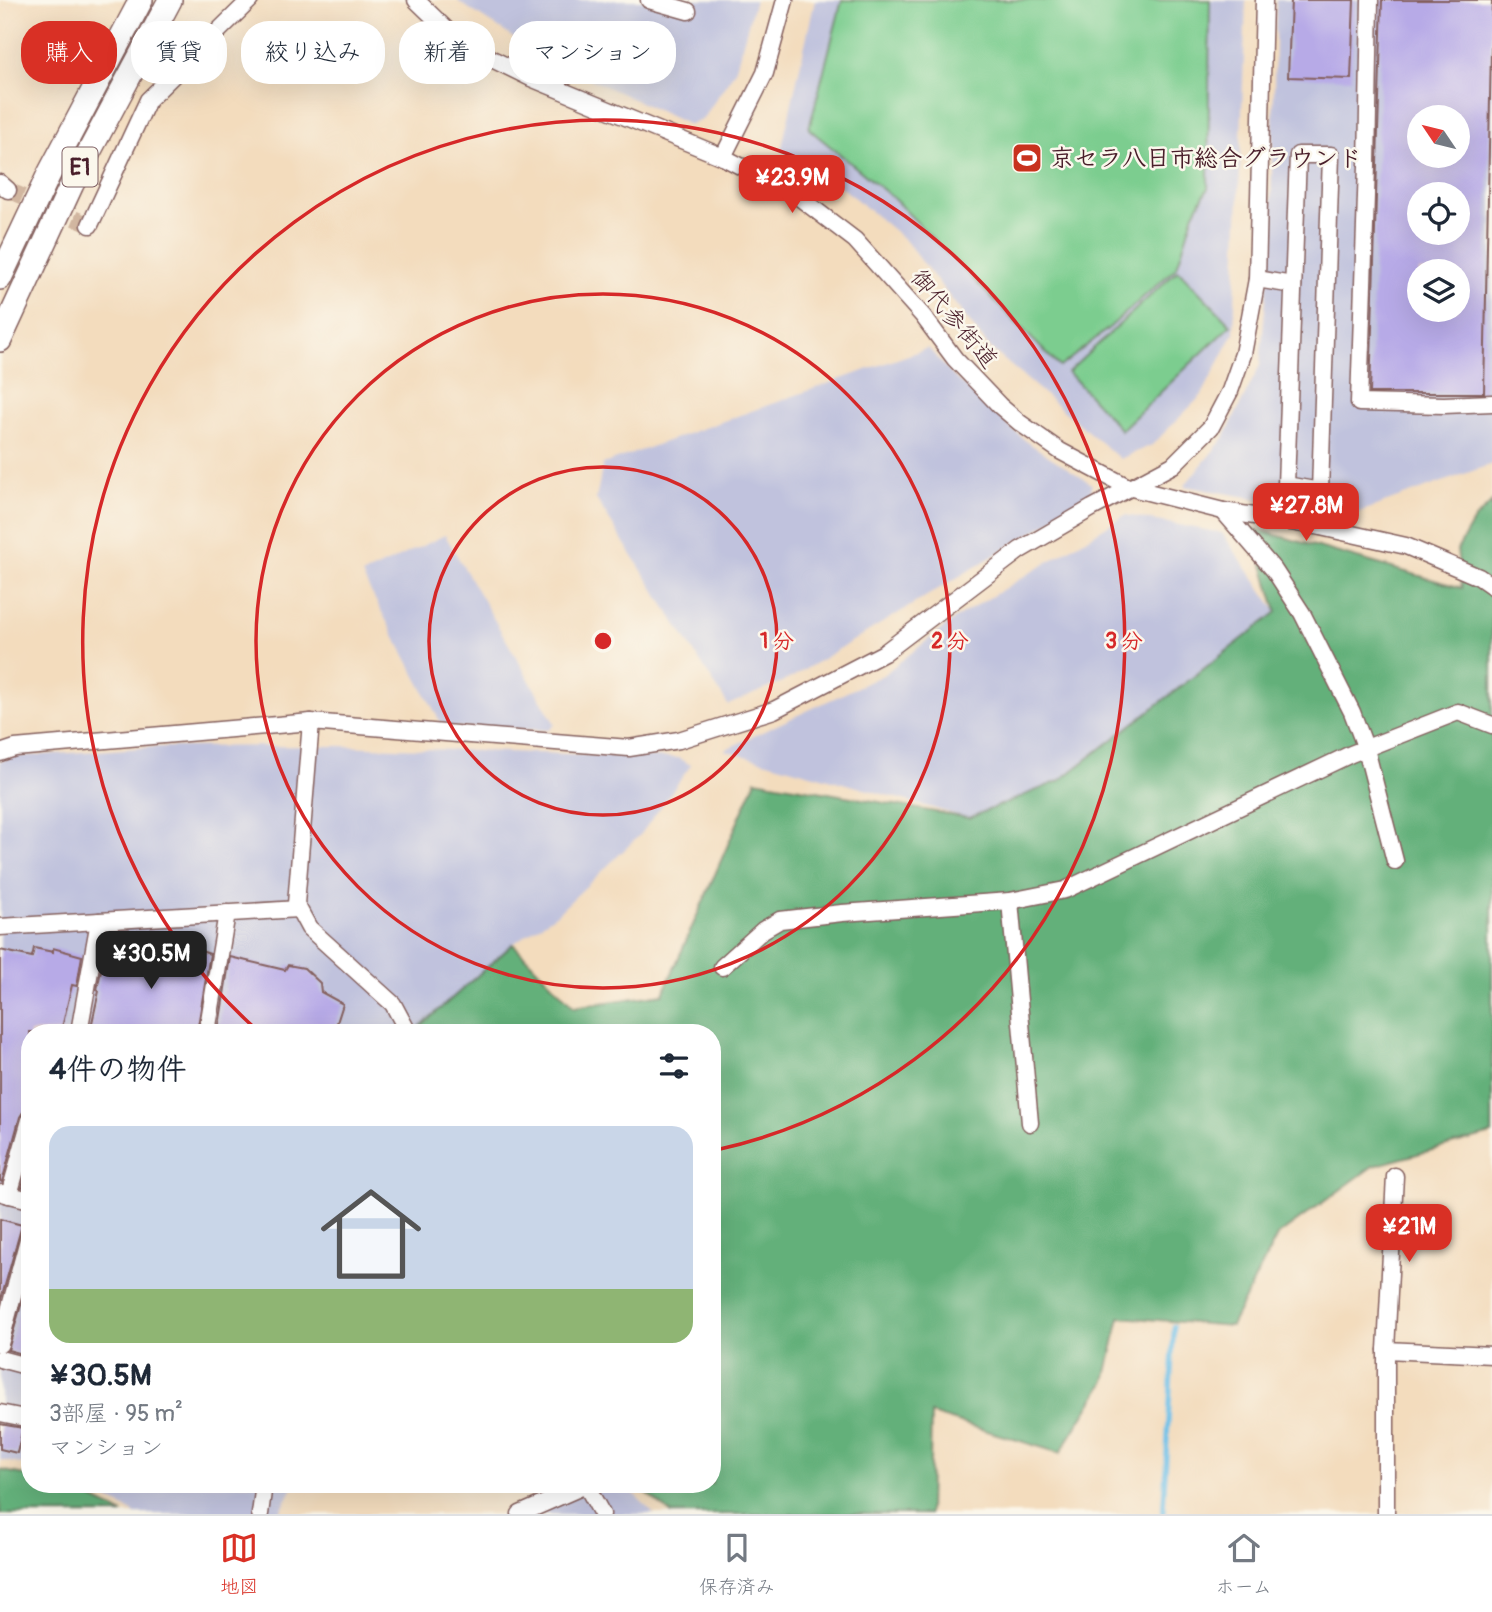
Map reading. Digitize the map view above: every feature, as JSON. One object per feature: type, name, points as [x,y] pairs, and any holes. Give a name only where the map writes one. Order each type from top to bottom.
[{"type":"highway","name":"E1","points":[[0,278],[49,174],[141,0]]},
{"type":"highway","name":"E1","points":[[0,340],[72,184],[170,0]]},
{"type":"street","points":[[90,225],[148,100],[250,0]]},
{"type":"street","name":"御代参街道","points":[[416,0],[450,33],[492,59],[531,78],[723,157],[796,195],[855,240],[923,316],[956,359],[1000,406],[1059,451],[1128,487],[1223,511],[1316,526],[1406,546],[1479,577],[1492,586]]},
{"type":"street","points":[[649,0],[688,11]]},
{"type":"street","points":[[723,157],[765,73],[785,0]]},
{"type":"street","points":[[0,753],[15,748],[311,723],[629,748],[679,740],[774,710],[884,653],[1020,550],[1128,487],[1173,465],[1211,426],[1230,391],[1244,354],[1258,279],[1264,0]]},
{"type":"street","points":[[1370,0],[1359,403],[1492,403]]},
{"type":"street","points":[[1298,155],[1331,155],[1320,491],[1286,485],[1293,285],[1298,155]]},
{"type":"street","points":[[1258,279],[1293,285]]},
{"type":"street","points":[[1223,511],[1275,570],[1302,613],[1352,712],[1366,749],[1395,861]]},
{"type":"street","points":[[722,967],[763,930],[780,920],[842,912],[1010,901],[1065,890],[1226,812],[1366,749],[1458,712],[1492,725]]},
{"type":"street","points":[[311,723],[296,904],[309,928],[393,1004],[404,1024]]},
{"type":"street","points":[[1010,901],[1030,1123]]},
{"type":"street","points":[[0,927],[298,909]]},
{"type":"street","points":[[208,1024],[227,913]]},
{"type":"street","points":[[80,1024],[99,921]]},
{"type":"street","points":[[5,1194],[21,1147]]},
{"type":"street","points":[[1386,1514],[1386,1350],[1395,1175]]},
{"type":"street","points":[[0,1344],[21,1265]]},
{"type":"street","points":[[1386,1350],[1492,1355]]},
{"type":"street","points":[[0,1359],[21,1365]]},
{"type":"street","points":[[0,1413],[21,1417]]},
{"type":"street","points":[[260,1514],[263,1493]]},
{"type":"street","points":[[520,1514],[568,1493]]},
{"type":"street","points":[[590,1493],[602,1514]]},
{"type":"shaded area","points":[[456,0],[755,0],[735,71],[702,120],[689,125],[601,84],[676,84],[676,21],[509,21],[509,35],[495,26],[495,21],[488,21]]},
{"type":"shaded area","name":"京セラ八日市総合グラウンド","points":[[815,0],[1246,0],[1234,333],[1202,395],[1152,445],[1120,459],[989,347],[905,240],[827,175],[781,151]]},
{"type":"shaded area","points":[[1276,0],[1492,0],[1492,464],[1351,515],[1184,486],[1224,438],[1260,365],[1270,254]]},
{"type":"shaded area","points":[[928,348],[954,377],[1027,442],[1092,484],[1091,497],[791,678],[728,705],[596,499],[603,464]]},
{"type":"shaded area","points":[[1125,515],[1222,533],[1277,612],[1059,781],[969,818],[724,750],[883,675],[956,618]]},
{"type":"shaded area","points":[[445,535],[555,724],[549,730],[443,727],[362,575]]},
{"type":"shaded area","points":[[340,746],[678,758],[691,765],[641,834],[557,914],[513,944],[423,1024],[21,1024],[21,1464],[0,1460],[0,761],[12,757],[154,747]]},
{"type":"shaded area","points":[[97,1493],[290,1493],[279,1514],[136,1514]]},
{"type":"shaded area","points":[[558,1493],[633,1493],[654,1514],[503,1514]]},
{"type":"green space","name":"京セラ八日市総合グラウンド","points":[[842,0],[1210,0],[1208,188],[1194,213],[1177,267],[1060,367],[892,197],[809,129]]},
{"type":"green space","points":[[1178,270],[1231,325],[1121,430],[1068,372]]},
{"type":"green space","points":[[1492,502],[1492,1134],[1373,1166],[1277,1236],[1231,1326],[1120,1317],[1105,1381],[1060,1453],[931,1414],[929,1514],[672,1514],[646,1493],[721,1493],[721,1024],[423,1024],[513,944],[574,1007],[663,994],[756,780],[969,818],[1059,781],[1277,612],[1252,528],[1462,588],[1457,550],[1474,520]]},
{"type":"green space","points":[[0,1470],[21,1474],[21,1493],[81,1493],[123,1514],[0,1514]]},
{"type":"building","points":[[1291,0],[1354,0],[1351,79],[1288,77]]},
{"type":"building","points":[[1382,0],[1492,0],[1484,393],[1370,393]]},
{"type":"building","points":[[113,945],[145,954],[147,945],[172,953],[174,947],[181,948],[182,945],[210,954],[198,1024],[92,1024],[101,970],[105,971]]},
{"type":"building","points":[[34,948],[53,952],[53,948],[82,956],[77,986],[72,985],[63,1024],[21,1024],[21,1115],[2,1182],[0,950],[32,957]]},
{"type":"building","points":[[230,957],[285,970],[288,965],[304,968],[320,983],[321,992],[343,1004],[337,1024],[219,1024]]},
{"type":"building","points":[[0,1219],[21,1225],[21,1229],[0,1303]]},
{"type":"building","points":[[21,1305],[21,1354],[8,1350]]},
{"type":"building","points":[[0,1424],[21,1428],[17,1453],[0,1449]]},
{"type":"waterway","points":[[1163,1514],[1174,1326]]},
{"type":"tunnel","points":[[8,190],[90,225]]},
{"type":"place","name":"京セラ八日市総合グラウンド","points":[[1027,158]]}]
